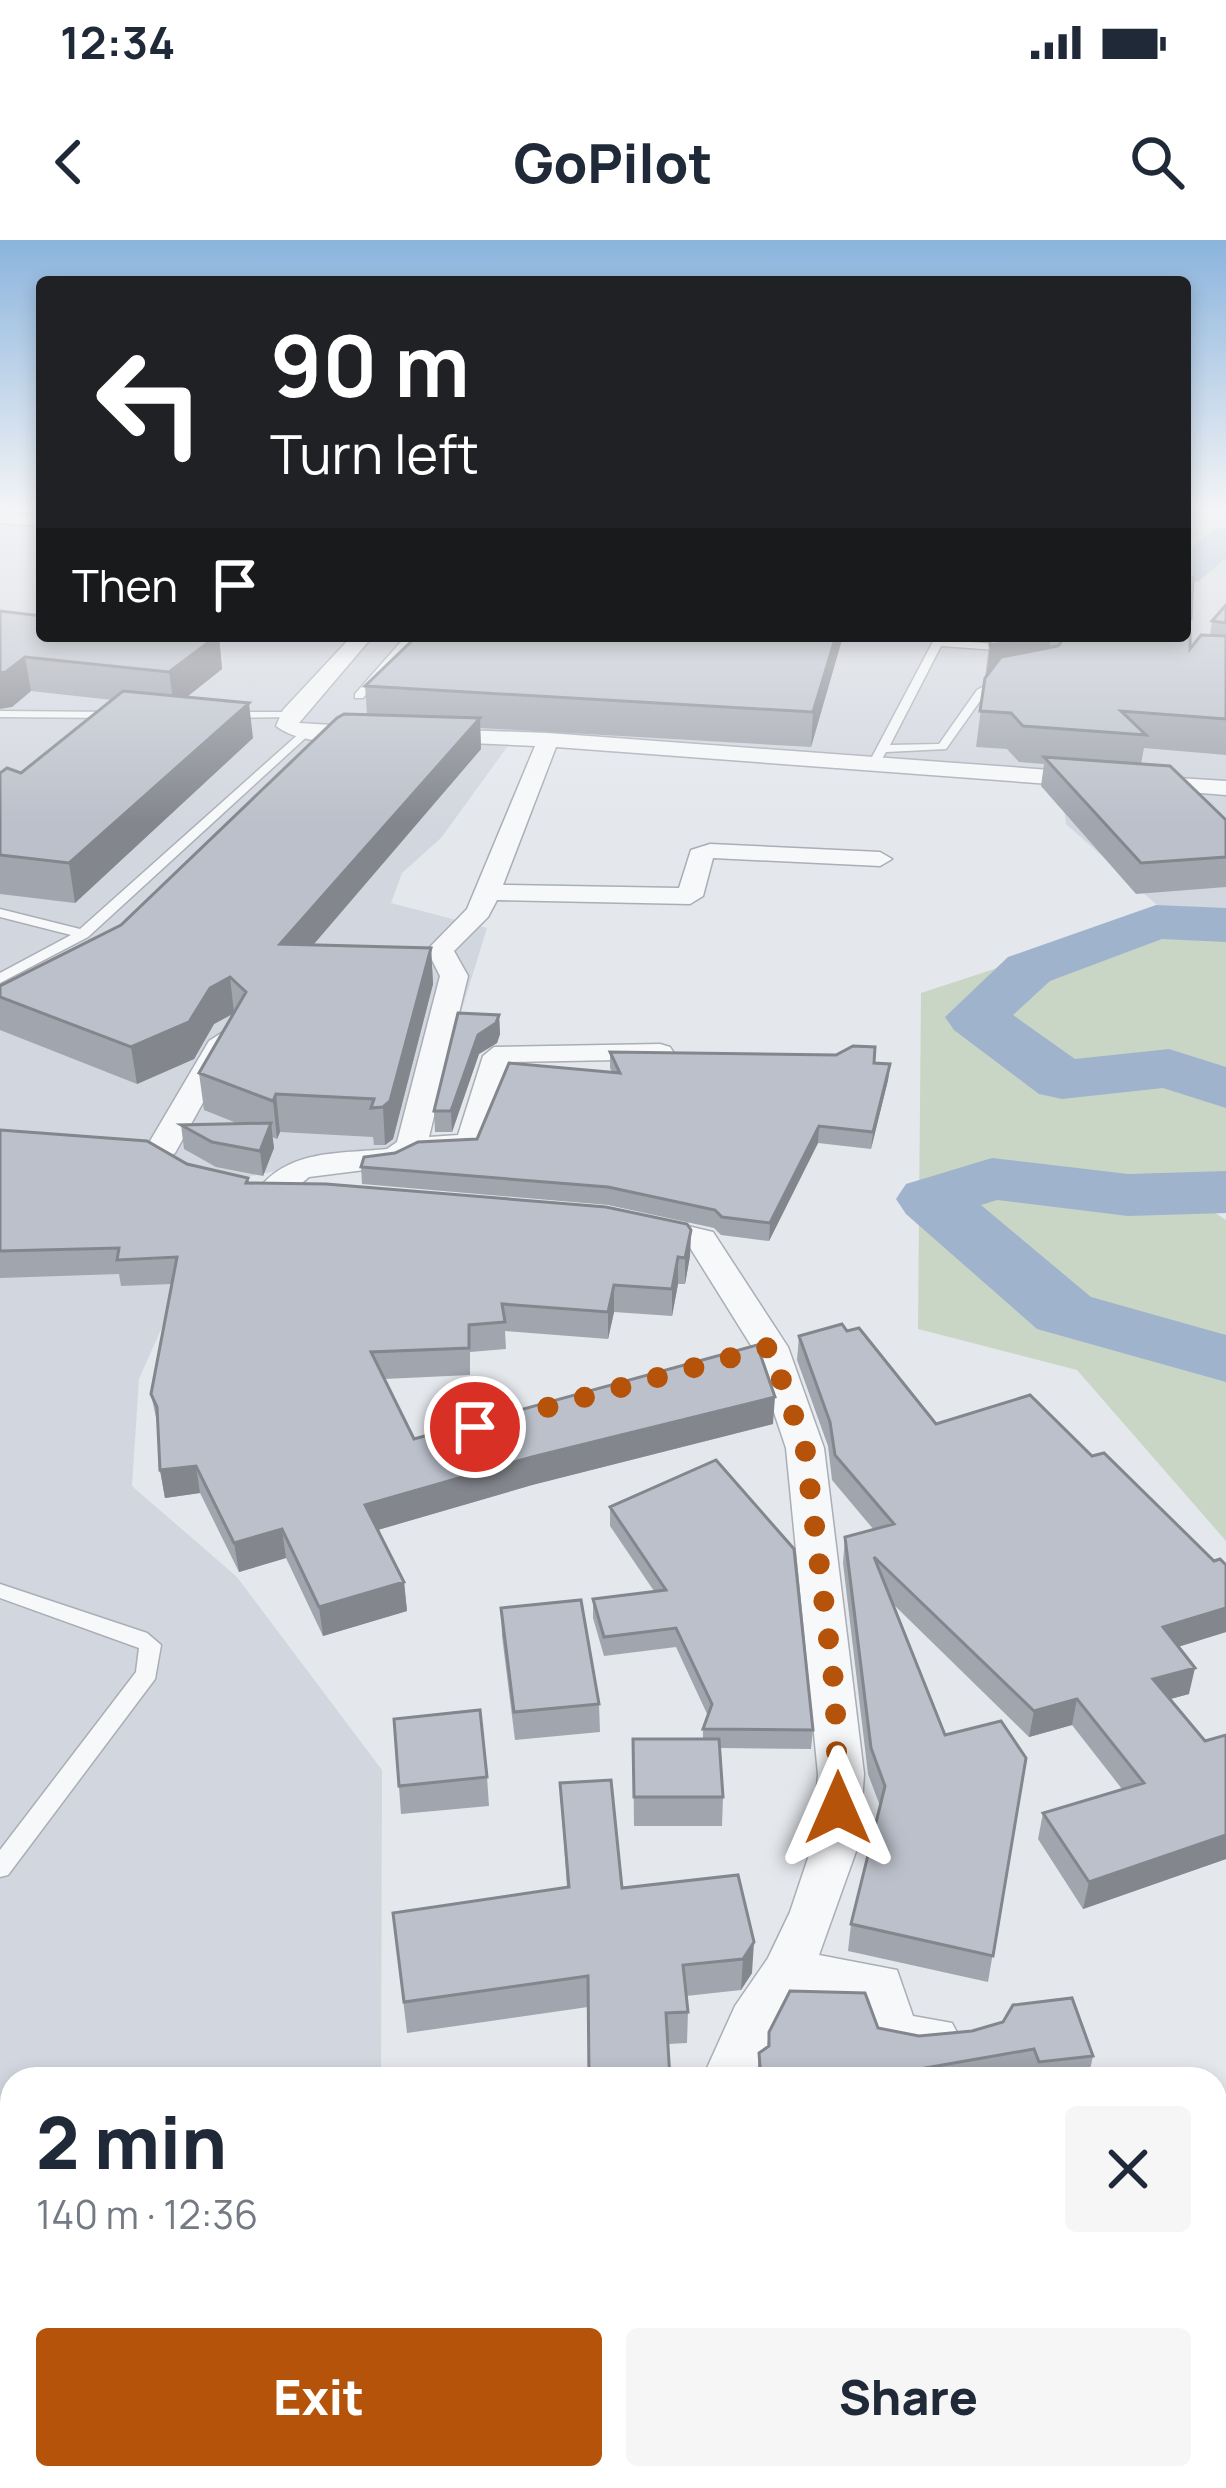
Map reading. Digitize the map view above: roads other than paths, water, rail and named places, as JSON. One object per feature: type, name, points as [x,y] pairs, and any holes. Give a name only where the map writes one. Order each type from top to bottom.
[{"type":"street","points":[[359,642],[299,724],[405,736],[878,758],[1226,788]]},
{"type":"street","points":[[411,1146],[454,976],[440,950],[478,912],[548,740]]},
{"type":"street","points":[[484,892],[690,896],[700,855],[710,851],[880,859]]},
{"type":"street","points":[[156,1157],[232,1026]]},
{"type":"street","points":[[273,1192],[289,1174],[303,1168],[397,1157],[411,1146],[467,1145],[497,1056],[504,1052],[702,1054]]},
{"type":"street","points":[[236,1188],[341,1197]]},
{"type":"street","points":[[608,1219],[701,1239],[805,1448],[841,1774],[836,1843],[814,1912],[787,1971],[752,2021],[733,2067]]},
{"type":"street","points":[[787,1971],[879,1985],[890,2030],[902,2039],[978,2032]]},
{"type":"lane","points":[[359,696],[406,642]]},
{"type":"lane","points":[[878,758],[938,642]]},
{"type":"lane","points":[[957,642],[1027,650]]},
{"type":"lane","points":[[878,758],[942,747],[982,692],[992,684],[1025,676]]},
{"type":"lane","points":[[0,715],[134,715]]},
{"type":"lane","points":[[202,715],[299,724]]},
{"type":"lane","points":[[0,979],[83,934],[299,724]]},
{"type":"lane","points":[[0,914],[83,934]]},
{"type":"lane","points":[[0,1592],[140,1638],[150,1645],[152,1660],[147,1674],[0,1868]]},
{"type":"waterway","points":[[1226,925],[1156,922],[1029,969],[976,1017],[1062,1080],[1169,1068],[1226,1089]]},
{"type":"waterway","points":[[1226,1192],[1128,1195],[992,1179],[931,1199],[1064,1313],[1226,1359]]}]
